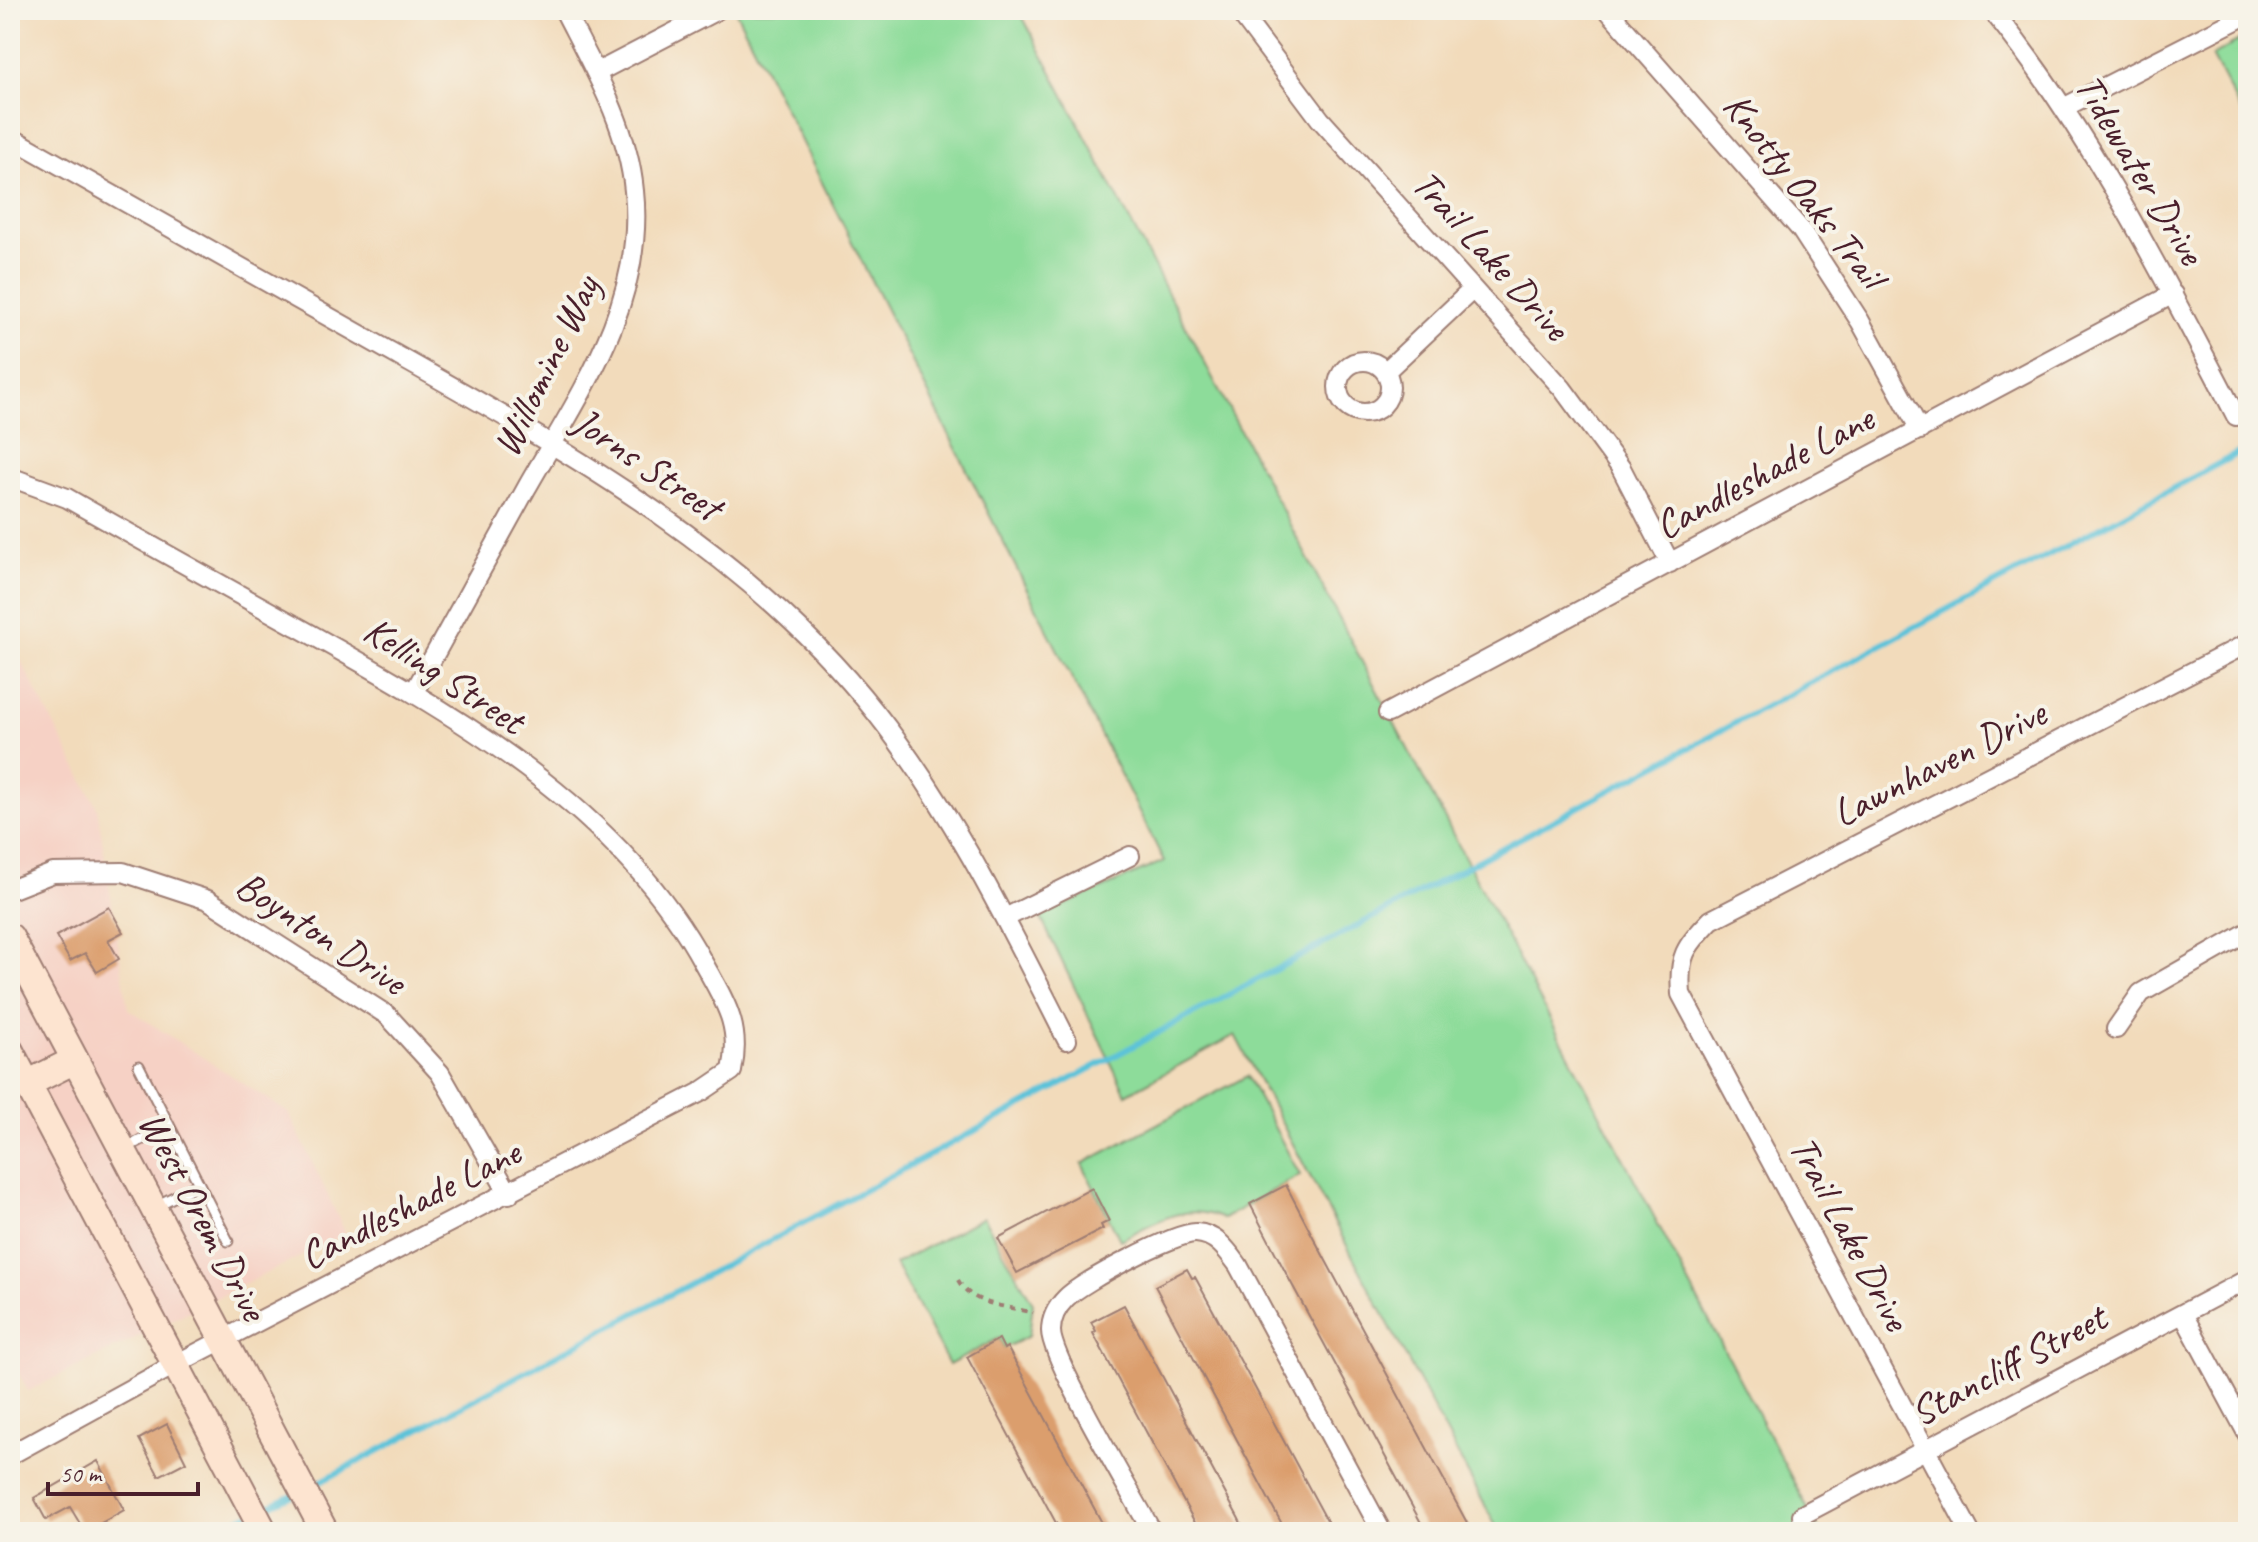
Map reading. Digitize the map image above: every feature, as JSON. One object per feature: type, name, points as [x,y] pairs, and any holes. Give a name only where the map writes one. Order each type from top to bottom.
[{"type":"main road","name":"West Orem Drive","points":[[10,937],[323,1528]]},
{"type":"main road","points":[[10,1051],[264,1532]]},
{"type":"main road","points":[[27,1084],[75,1060]]},
{"type":"street","name":"Willomine Way","points":[[414,692],[608,339],[632,268],[634,191],[628,156],[596,73],[564,10]]},
{"type":"street","points":[[596,73],[717,10]]},
{"type":"street","name":"Trail Lake Drive","points":[[1238,10],[1320,119],[1562,388],[1621,468],[1670,563]]},
{"type":"street","name":"Knotty Oaks Trail","points":[[1608,10],[1801,230],[1860,321],[1920,430]]},
{"type":"street","name":"Tidewater Drive","points":[[1992,10],[2065,107],[2173,294],[2236,416]]},
{"type":"street","points":[[2065,107],[2248,14]]},
{"type":"street","name":"Jorns Street","points":[[10,137],[552,443],[701,542],[782,611],[875,712],[939,803],[1005,918],[1067,1040]]},
{"type":"street","points":[[1385,372],[1473,289]]},
{"type":"street","name":"Candleshade Lane","points":[[1388,713],[2173,294]]},
{"type":"street","name":"Kelling Street","points":[[10,477],[67,498],[414,692],[573,803],[656,889],[697,951],[729,1009],[738,1044]]},
{"type":"street","name":"Lawnhaven Drive","points":[[1679,964],[1691,941],[1711,920],[2248,643]]},
{"type":"street","points":[[1005,918],[1130,856]]},
{"type":"street","name":"Boynton Drive","points":[[10,890],[53,873],[123,872],[208,900],[387,1015],[440,1073],[509,1194]]},
{"type":"street","points":[[2116,1029],[2141,993],[2248,932]]},
{"type":"street","name":"Trail Lake Drive","points":[[1679,964],[1681,994],[1970,1532]]},
{"type":"street","name":"Candleshade Lane","points":[[10,1455],[176,1364],[701,1092],[732,1071],[738,1044]]},
{"type":"street","points":[[1152,1532],[1059,1359],[1051,1337],[1051,1325],[1060,1305],[1076,1290],[1173,1237],[1194,1233],[1220,1243],[1238,1265],[1382,1532]]},
{"type":"street","name":"Stancliff Street","points":[[1802,1515],[2248,1279]]},
{"type":"street","points":[[2183,1314],[2248,1435]]},
{"type":"lane","points":[[139,1066],[228,1241]]},
{"type":"lane","points":[[123,1149],[169,1125]]},
{"type":"lane","points":[[154,1208],[199,1184]]},
{"type":"path","points":[[958,1280],[968,1292],[984,1302],[1033,1313]]},
{"type":"shaded area","points":[[10,640],[97,807],[128,1009],[289,1113],[346,1234],[28,1391],[10,1357]]},
{"type":"green space","points":[[735,10],[1019,10],[1820,1532],[1499,1532],[1235,1035],[1126,1094],[1040,916],[1164,861]]},
{"type":"green space","points":[[2248,36],[2248,125],[2212,56]]},
{"type":"green space","points":[[1247,1076],[1300,1175],[1223,1219],[1196,1212],[1183,1213],[1158,1221],[1120,1240],[1082,1164]]},
{"type":"green space","points":[[983,1217],[1033,1303],[1029,1336],[1004,1348],[999,1338],[949,1365],[895,1264]]},
{"type":"building","points":[[109,907],[123,932],[108,940],[119,959],[97,972],[85,953],[70,961],[56,936]]},
{"type":"building","points":[[1286,1185],[1472,1532],[1426,1532],[1288,1277],[1250,1204]]},
{"type":"building","points":[[1092,1188],[1109,1221],[1101,1225],[1103,1229],[1017,1273],[998,1238]]},
{"type":"building","points":[[1187,1269],[1192,1278],[1195,1277],[1333,1532],[1287,1532],[1283,1526],[1155,1286]]},
{"type":"building","points":[[1124,1305],[1245,1532],[1200,1532],[1093,1333],[1096,1331],[1091,1322]]},
{"type":"building","points":[[999,1339],[1004,1349],[1007,1347],[1107,1532],[1062,1532],[1056,1523],[967,1357]]},
{"type":"building","points":[[167,1424],[186,1462],[159,1476],[139,1439]]},
{"type":"building","points":[[98,1461],[124,1510],[85,1532],[70,1507],[46,1520],[34,1498]]},
{"type":"waterway","points":[[309,1488],[2248,448]]},
{"type":"waterway","points":[[258,1511],[295,1494]]},
{"type":"waterway","points":[[210,1532],[248,1515]]}]
